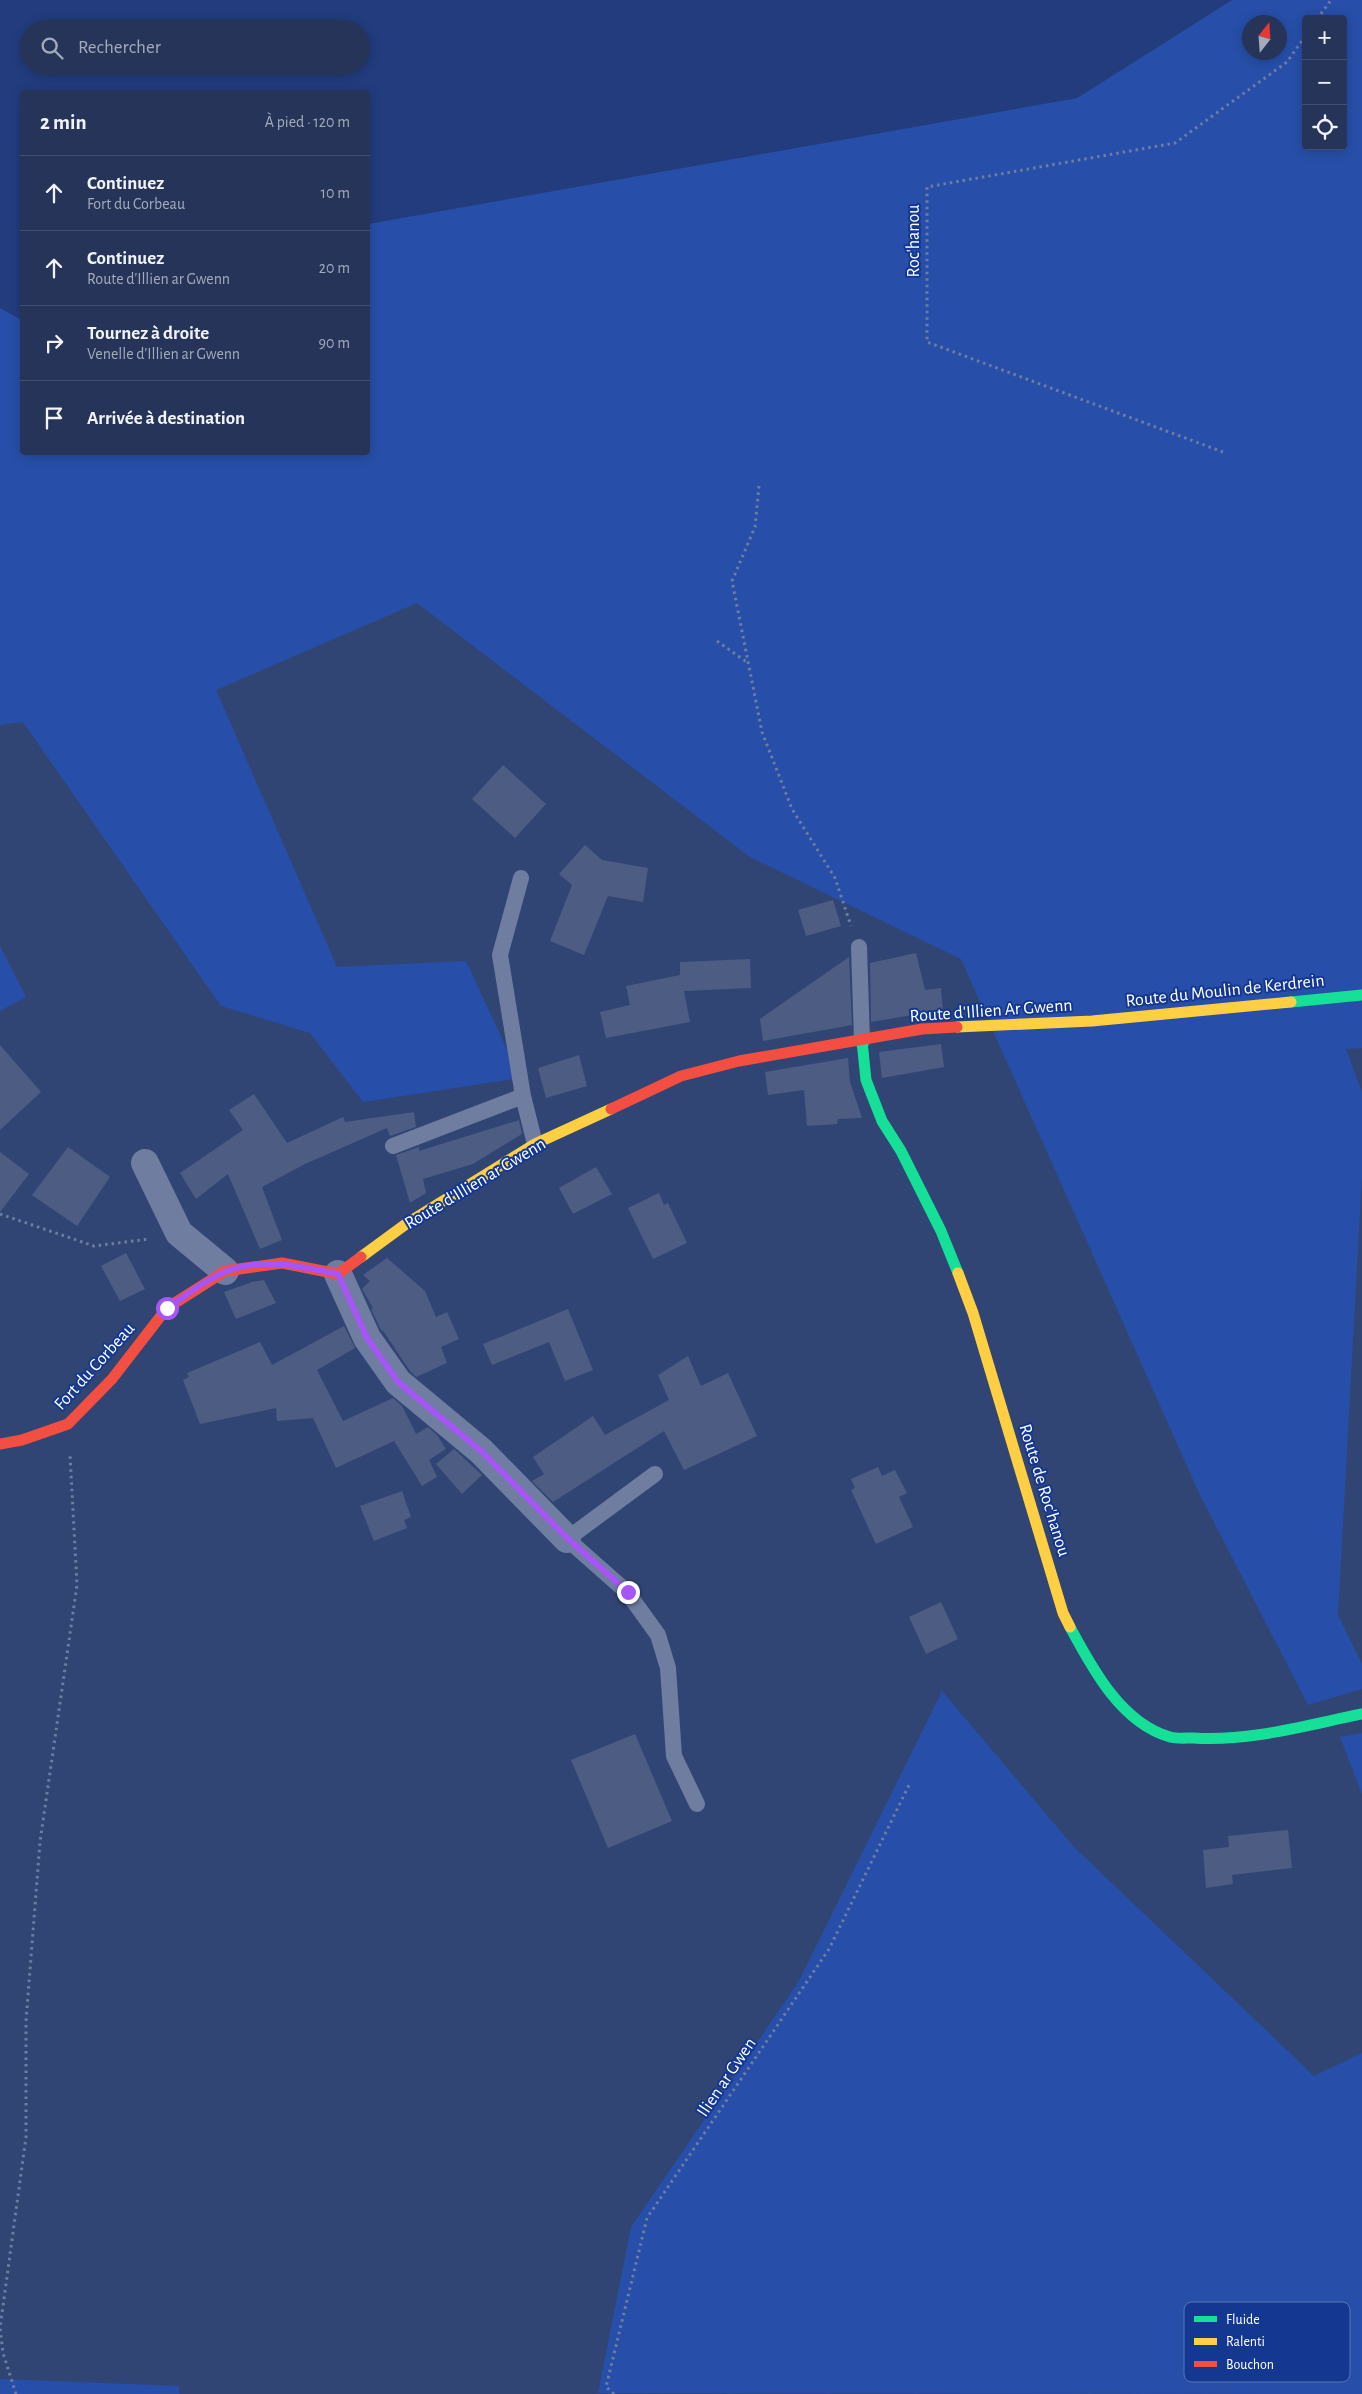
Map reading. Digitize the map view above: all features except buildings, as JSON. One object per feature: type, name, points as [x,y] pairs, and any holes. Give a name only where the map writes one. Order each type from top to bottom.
[{"type":"street","name":"Route du Moulin de Kerdrein","points":[[1092,1021],[1362,995]]},
{"type":"street","name":"Route d'Illien Ar Gwenn","points":[[862,1041],[922,1029],[1092,1021]]},
{"type":"street","name":"Route d'Illien ar Gwenn","points":[[338,1274],[406,1224],[535,1144],[682,1076],[739,1061],[862,1041]]},
{"type":"street","name":"Route de Roc'hanou","points":[[862,1041],[866,1080],[882,1121],[901,1151],[941,1231],[973,1313],[1063,1613],[1090,1665],[1116,1700],[1140,1722],[1170,1737],[1204,1739],[1257,1735],[1362,1714]]},
{"type":"street","points":[[146,1164],[179,1233],[225,1271],[241,1267],[282,1264],[338,1274],[367,1338],[398,1382],[481,1451],[567,1538]]},
{"type":"street","name":"Fort du Corbeau","points":[[0,1444],[22,1440],[68,1424],[112,1379],[167,1308],[225,1271]]},
{"type":"lane","points":[[521,878],[500,955],[523,1096],[535,1144]]},
{"type":"lane","points":[[859,948],[862,1041]]},
{"type":"lane","points":[[393,1146],[523,1096]]},
{"type":"lane","points":[[655,1474],[567,1538],[628,1592],[658,1635],[668,1668],[674,1756],[697,1804]]},
{"type":"path","points":[[1321,15],[1331,0]]},
{"type":"path","name":"Roc'hanou","points":[[1223,452],[927,342],[927,187],[1175,143],[1287,62],[1302,41]]},
{"type":"path","points":[[759,486],[755,527],[732,581],[762,732],[789,801],[835,878],[859,948]]},
{"type":"path","points":[[717,641],[749,664]]},
{"type":"path","points":[[0,1214],[94,1246],[179,1233]]},
{"type":"path","points":[[16,2394],[2,2353],[0,2328],[26,2137],[26,2021],[40,1842],[77,1585],[68,1424]]},
{"type":"path","name":"Ilien ar Gwen","points":[[614,2394],[606,2387],[647,2218],[830,1949],[909,1785]]},
{"type":"shaded area","points":[[0,0],[1232,0],[1077,98],[370,224],[370,90],[20,90],[20,319],[0,308]]},
{"type":"shaded area","points":[[1232,0],[1362,0],[1362,1048],[1346,1049],[1362,1092],[1362,1175],[1338,1615],[1362,1664],[1362,1689],[1308,1705],[1199,1493],[961,959],[750,857],[417,603],[216,690],[337,967],[466,961],[520,1078],[363,1102],[310,1033],[221,1006],[23,722],[0,725],[0,308],[20,319],[20,455],[370,455],[370,224],[1077,98]]},
{"type":"shaded area","points":[[0,946],[26,997],[0,1011]]},
{"type":"shaded area","points":[[942,1691],[1074,1847],[1314,2076],[1362,2053],[1362,2394],[598,2393],[631,2227],[799,1981]]},
{"type":"shaded area","points":[[1362,1733],[1362,1794],[1340,1737]]},
{"type":"shaded area","points":[[0,2379],[179,2386],[179,2394],[0,2394]]},
{"type":"traffic: fast","points":[[1291,1002],[1362,995]]},
{"type":"traffic: fast","points":[[862,1041],[866,1080],[882,1121],[901,1151],[941,1231],[958,1273]]},
{"type":"traffic: fast","points":[[1070,1627],[1098,1676],[1123,1707],[1137,1720],[1153,1730],[1170,1737],[1214,1739],[1257,1735],[1362,1714]]},
{"type":"traffic: slow","points":[[957,1027],[1092,1021],[1291,1002]]},
{"type":"traffic: slow","points":[[361,1257],[406,1224],[535,1144],[611,1109]]},
{"type":"traffic: slow","points":[[958,1273],[973,1313],[1063,1613],[1070,1627]]},
{"type":"traffic: jam","points":[[611,1109],[681,1076],[739,1061],[922,1029],[957,1027]]},
{"type":"traffic: jam","points":[[0,1444],[22,1440],[68,1424],[112,1379],[167,1308],[225,1271],[282,1263],[338,1274],[361,1257]]},
{"type":"route","points":[[167,1308],[225,1271],[241,1267],[282,1264],[338,1274],[367,1338],[398,1382],[481,1451],[567,1538],[628,1592]]}]
